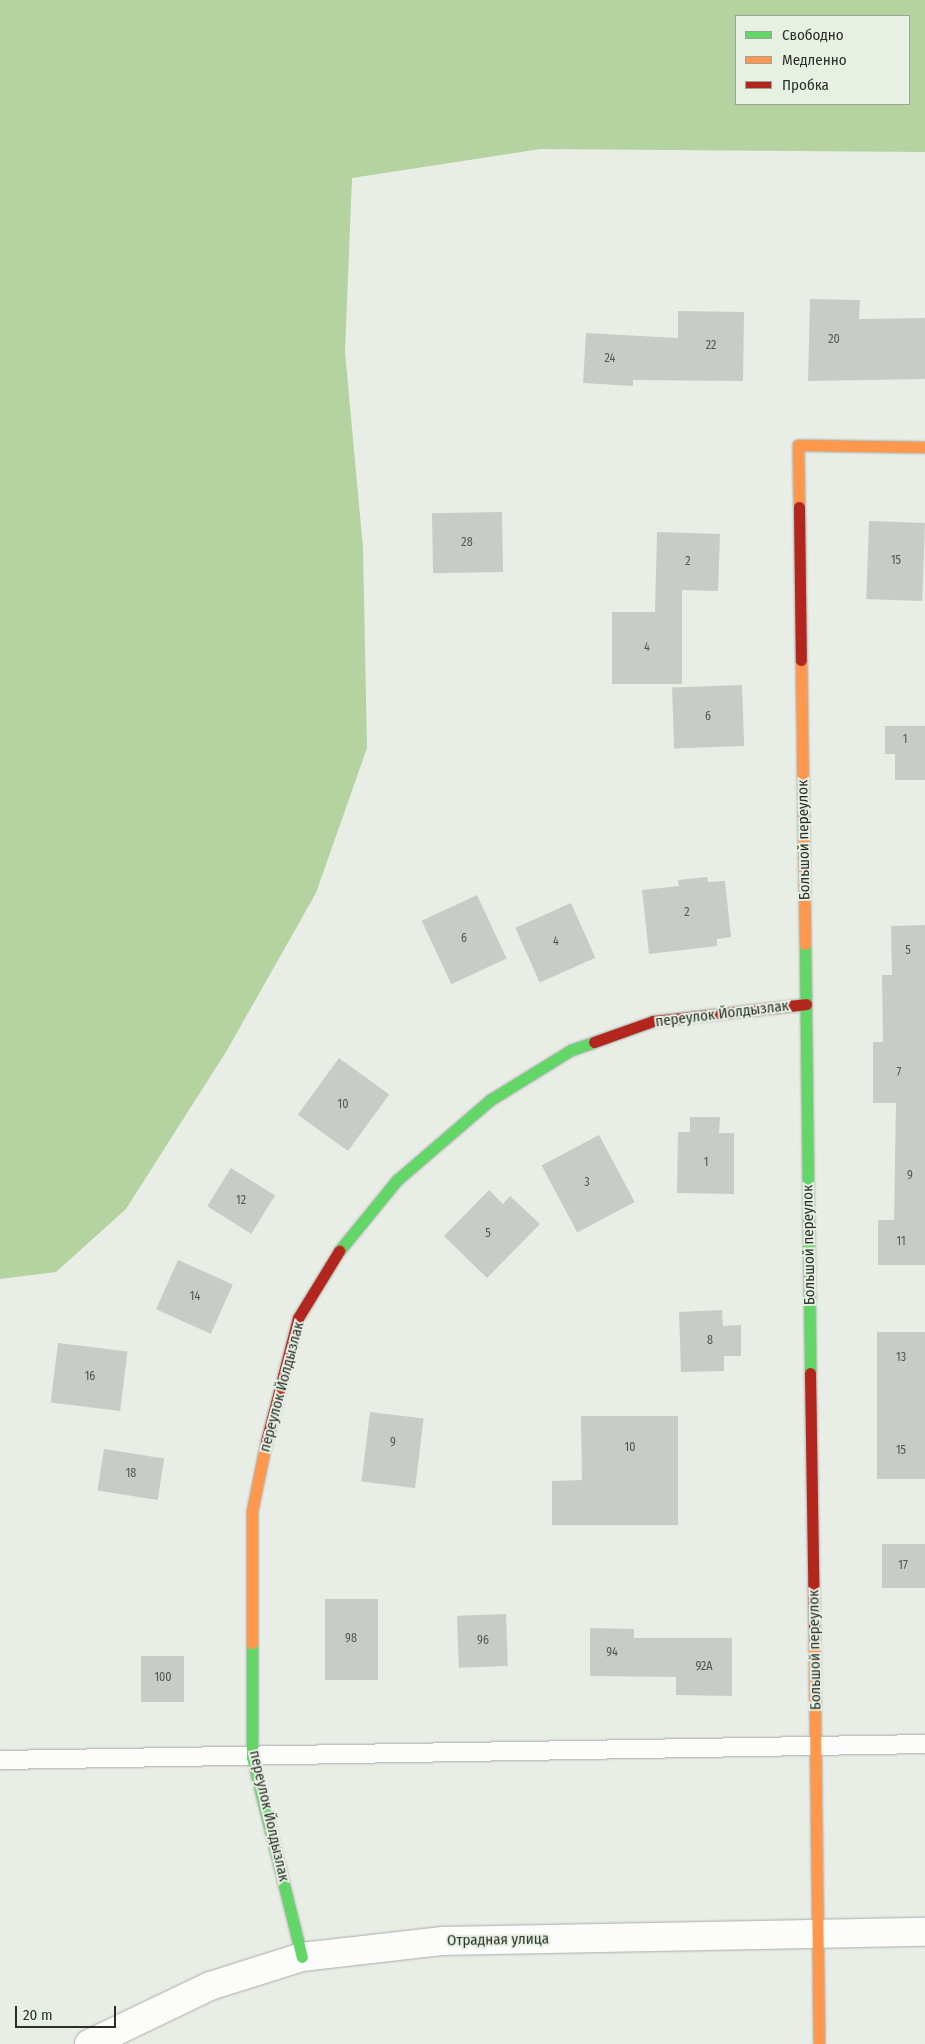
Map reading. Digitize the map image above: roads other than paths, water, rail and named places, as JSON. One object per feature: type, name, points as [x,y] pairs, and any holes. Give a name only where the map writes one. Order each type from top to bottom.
[{"type":"street","name":"Большой переулок","points":[[819,2044],[798,445],[925,447]]},
{"type":"street","name":"переулок Йолдызлак","points":[[302,1957],[252,1757],[252,1511],[274,1404],[298,1318],[346,1239],[397,1180],[490,1100],[571,1050],[653,1020],[806,1004]]},
{"type":"street","name":"Отрадная улица","points":[[89,2044],[210,1986],[302,1957],[443,1941],[818,1932],[925,1932]]},
{"type":"lane","points":[[0,1760],[925,1744]]}]
